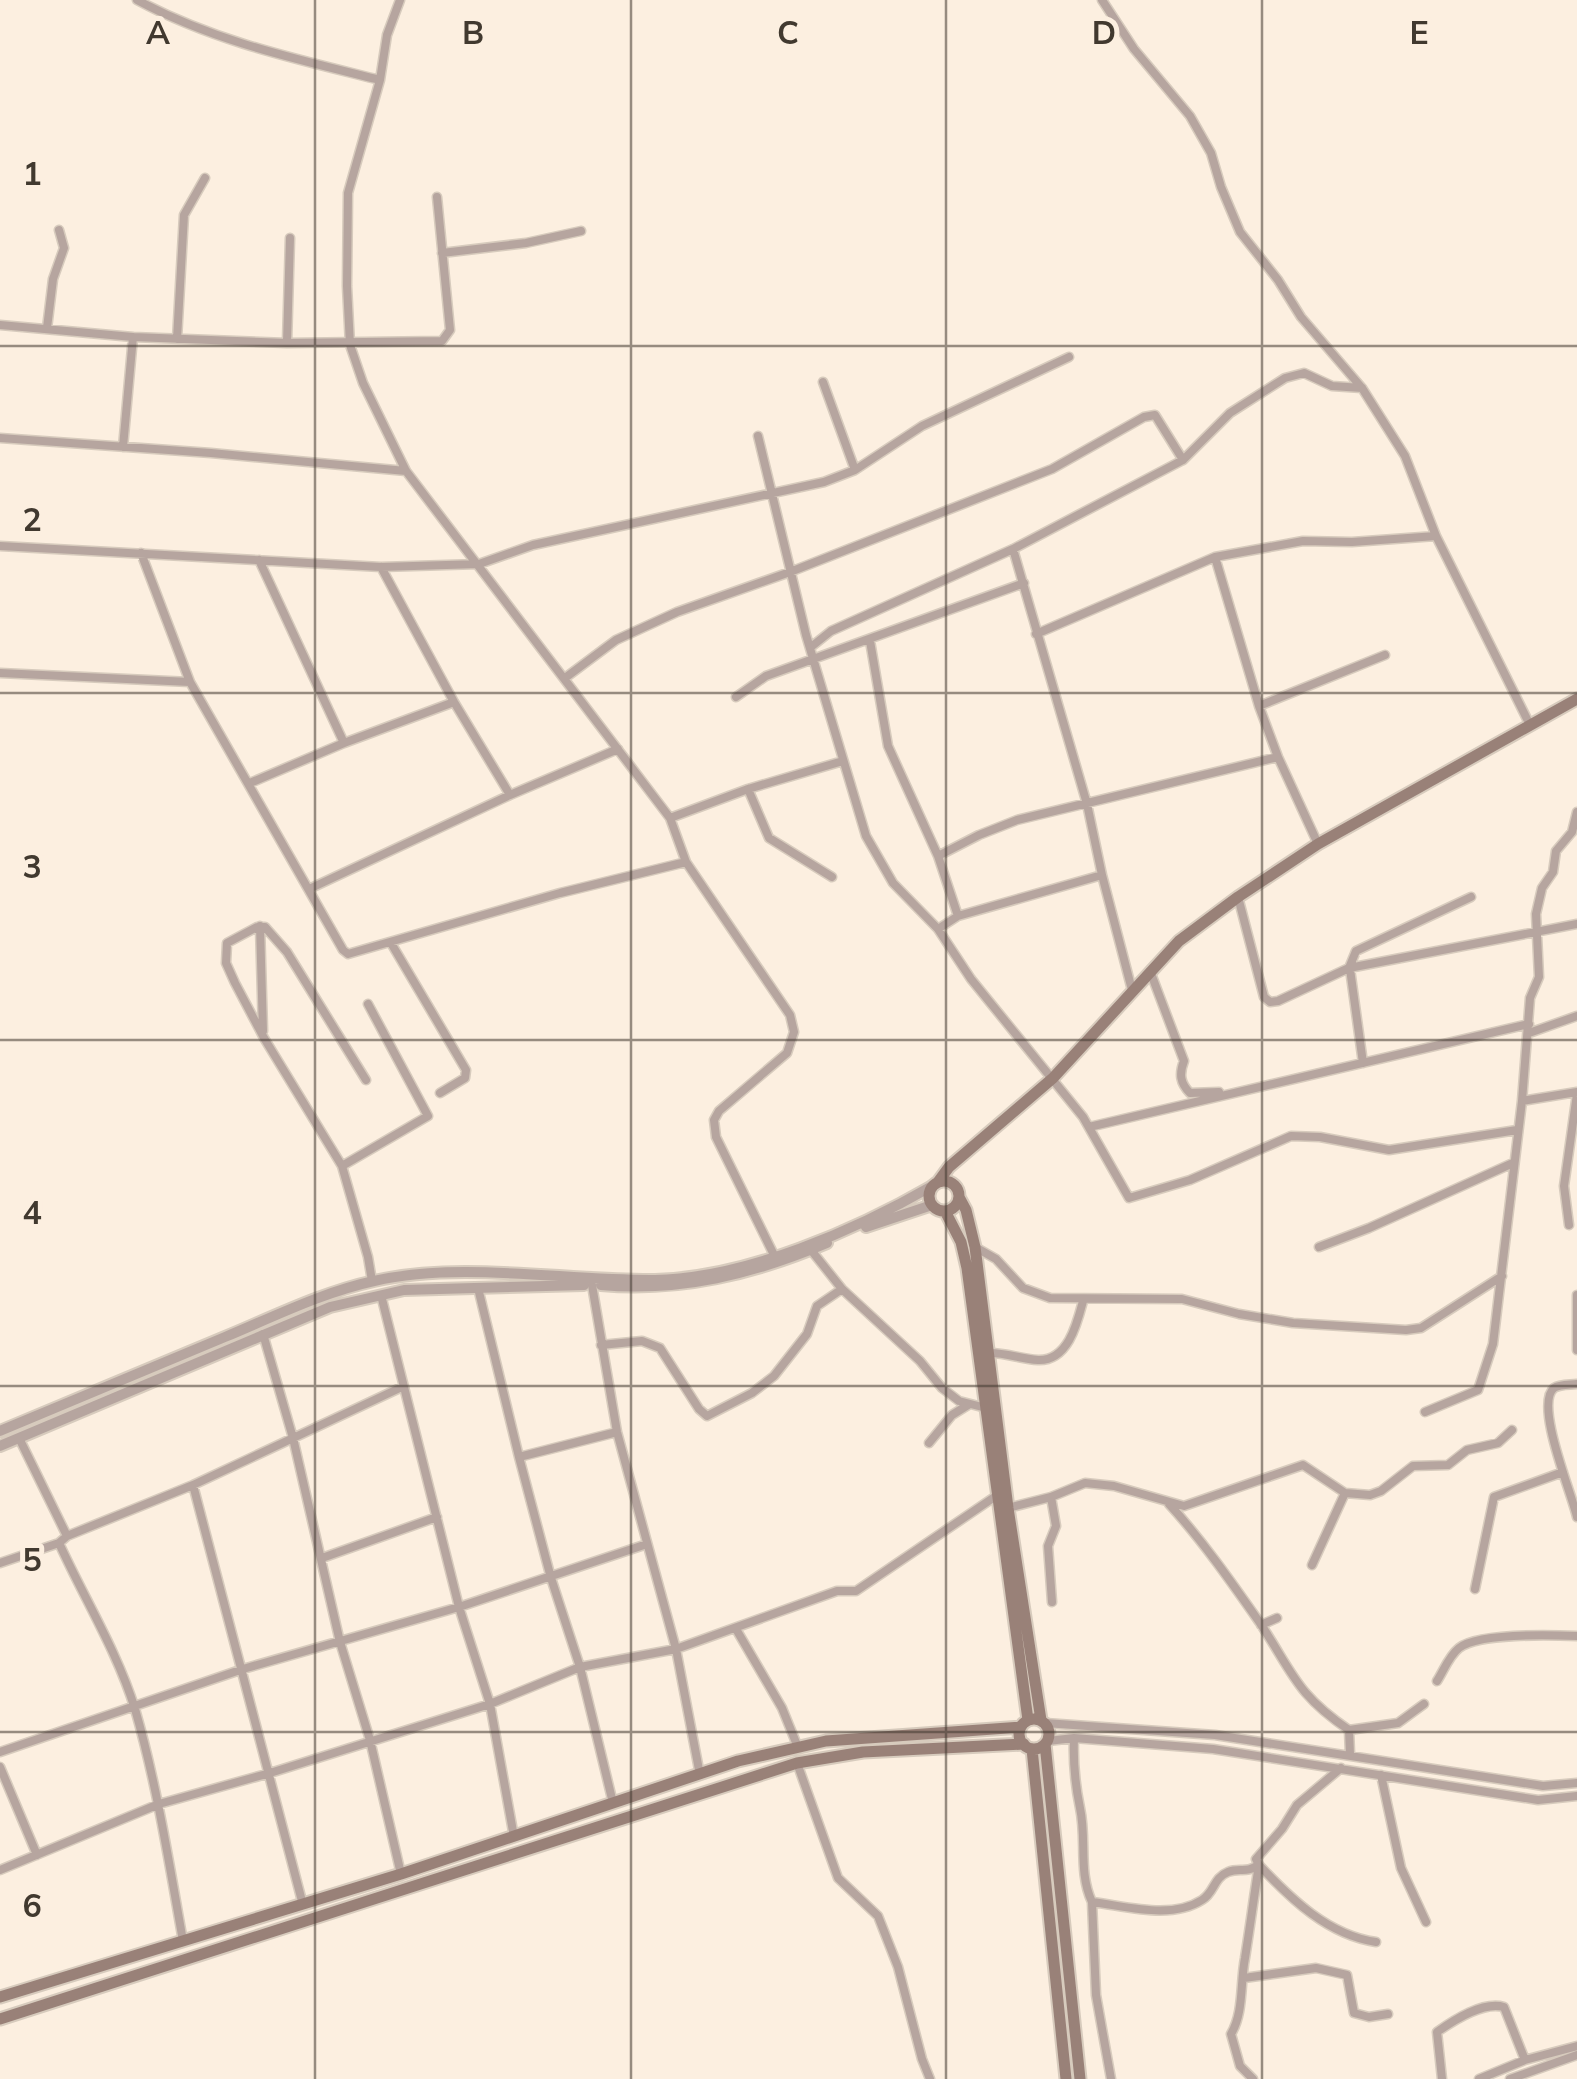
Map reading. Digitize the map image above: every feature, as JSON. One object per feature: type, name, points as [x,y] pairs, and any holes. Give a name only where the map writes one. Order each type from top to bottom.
[{"type":"main road","points":[[1034,1722],[996,1496],[964,1255],[955,1226],[929,1194],[948,1167],[1053,1078],[1180,941],[1238,896],[1318,844],[1577,698]]},
{"type":"main road","points":[[938,1208],[952,1208],[966,1155]]},
{"type":"main road","points":[[936,1183],[947,1181],[957,1191],[975,1247],[1034,1722]]},
{"type":"main road","points":[[1034,1722],[1020,1736],[1037,1744]]},
{"type":"main road","points":[[0,1997],[184,1943],[738,1760],[797,1745],[1034,1722],[1049,1731],[1037,1744],[863,1752],[797,1763],[0,2019]]},
{"type":"main road","points":[[1037,1744],[1066,2079]]},
{"type":"main road","points":[[1037,1744],[1080,2079]]},
{"type":"street","points":[[137,0],[170,18],[235,43],[380,80]]},
{"type":"street","points":[[400,0],[348,192],[346,286],[350,345],[363,384],[406,472],[670,818],[686,862],[792,1022],[792,1043],[787,1053],[719,1111],[714,1120],[716,1137],[774,1255]]},
{"type":"street","points":[[1102,0],[1134,49],[1190,116],[1211,153],[1240,232],[1311,329],[1362,388],[1405,456],[1436,536],[1530,725]]},
{"type":"street","points":[[176,339],[184,215],[205,178]]},
{"type":"street","points":[[0,324],[287,344],[442,341],[450,330],[437,197]]},
{"type":"street","points":[[48,328],[53,279],[64,248],[59,230]]},
{"type":"street","points":[[442,253],[580,231]]},
{"type":"street","points":[[287,344],[290,238]]},
{"type":"street","points":[[123,447],[133,336]]},
{"type":"street","points":[[0,546],[381,567],[478,564],[533,545],[824,482],[855,470],[922,426],[1069,357]]},
{"type":"street","points":[[811,647],[831,631],[1012,549],[1182,460],[1230,414],[1286,378],[1304,373],[1332,386],[1362,388]]},
{"type":"street","points":[[823,382],[855,470]]},
{"type":"street","points":[[565,678],[616,640],[677,612],[790,572],[1052,468],[1144,417],[1155,416],[1182,460]]},
{"type":"street","points":[[758,436],[790,572],[866,836],[893,883],[938,928],[971,979],[1053,1078],[1089,1128],[1129,1198],[1190,1180],[1291,1136],[1320,1137],[1389,1150],[1517,1130]]},
{"type":"street","points":[[0,438],[406,472]]},
{"type":"street","points":[[1036,634],[1215,557],[1303,541],[1436,536]]},
{"type":"street","points":[[1012,549],[1087,804],[1132,990]]},
{"type":"street","points":[[141,553],[190,682],[342,950],[356,953],[560,893],[686,862]]},
{"type":"street","points":[[1215,557],[1259,706],[1318,844]]},
{"type":"street","points":[[259,560],[344,743]]},
{"type":"street","points":[[381,567],[510,795]]},
{"type":"street","points":[[736,696],[766,676],[1024,583]]},
{"type":"street","points":[[870,641],[888,746],[938,856],[958,916]]},
{"type":"street","points":[[1259,706],[1385,655]]},
{"type":"street","points":[[0,673],[190,682]]},
{"type":"street","points":[[250,783],[454,702]]},
{"type":"street","points":[[309,889],[618,749]]},
{"type":"street","points":[[938,856],[1017,820],[1278,757]]},
{"type":"street","points":[[670,818],[748,789],[843,761]]},
{"type":"street","points":[[748,789],[769,838],[832,877]]},
{"type":"street","points":[[1425,1412],[1478,1390],[1493,1344],[1530,998],[1539,977],[1536,914],[1542,888],[1553,872],[1556,851],[1574,832],[1577,812]]},
{"type":"street","points":[[938,928],[958,916],[1102,876]]},
{"type":"street","points":[[1238,896],[1264,997],[1270,1002],[1349,968],[1577,924]]},
{"type":"street","points":[[1363,1063],[1349,968],[1356,951],[1470,898]]},
{"type":"street","points":[[260,926],[227,943],[226,964],[264,1038],[342,1166],[372,1281]]},
{"type":"street","points":[[260,926],[264,1038]]},
{"type":"street","points":[[260,926],[286,952],[366,1080]]},
{"type":"street","points":[[391,943],[466,1070],[465,1078],[440,1093]]},
{"type":"street","points":[[1150,971],[1184,1060],[1180,1071],[1183,1086],[1190,1093],[1238,1091]]},
{"type":"street","points":[[342,1166],[428,1118],[368,1004]]},
{"type":"street","points":[[1089,1128],[1577,1016]]},
{"type":"street","points":[[1522,1101],[1577,1093],[1573,1145],[1564,1186],[1569,1224]]},
{"type":"street","points":[[1318,1247],[1514,1163]]},
{"type":"street","points":[[0,1431],[304,1304],[372,1281],[439,1274],[660,1280],[717,1272],[871,1218],[936,1183]]},
{"type":"street","points":[[0,1446],[330,1307],[381,1294],[434,1288],[658,1288],[700,1282],[746,1272],[812,1250],[872,1224],[938,1208]]},
{"type":"street","points":[[975,1247],[996,1259],[1023,1288],[1050,1298],[1182,1299],[1239,1314],[1293,1322],[1414,1330],[1502,1276]]},
{"type":"street","points":[[812,1250],[842,1289],[920,1361],[942,1388],[968,1405],[986,1408]]},
{"type":"street","points":[[592,1285],[617,1432],[676,1649],[700,1775]]},
{"type":"street","points":[[478,1288],[519,1457],[551,1578],[580,1667],[613,1803]]},
{"type":"street","points":[[601,1345],[642,1341],[660,1348],[698,1409],[707,1416],[752,1393],[774,1376],[807,1334],[818,1306],[842,1289]]},
{"type":"street","points":[[381,1294],[459,1607],[490,1704],[514,1837]]},
{"type":"street","points":[[1577,1295],[1577,1350]]},
{"type":"street","points":[[990,1353],[1042,1360],[1054,1357],[1077,1328],[1083,1300]]},
{"type":"street","points":[[263,1334],[293,1438],[340,1642],[370,1740],[401,1874]]},
{"type":"street","points":[[1577,1384],[1557,1386],[1548,1400],[1550,1424],[1577,1513]]},
{"type":"street","points":[[0,1562],[63,1540],[192,1485],[402,1387]]},
{"type":"street","points":[[929,1443],[952,1415],[968,1405]]},
{"type":"street","points":[[1008,1508],[1085,1483],[1114,1486],[1184,1506],[1303,1465],[1346,1493],[1370,1495],[1413,1466],[1448,1465],[1467,1450],[1498,1443],[1512,1430]]},
{"type":"street","points":[[519,1457],[617,1432]]},
{"type":"street","points":[[19,1438],[134,1707],[159,1804],[184,1943]]},
{"type":"street","points":[[1475,1589],[1494,1497],[1563,1472]]},
{"type":"street","points":[[192,1485],[304,1905]]},
{"type":"street","points":[[1312,1565],[1346,1493]]},
{"type":"street","points":[[0,1870],[159,1804],[490,1704],[580,1667],[676,1649],[838,1591],[856,1591],[996,1496]]},
{"type":"street","points":[[1051,1497],[1056,1526],[1048,1546],[1052,1602]]},
{"type":"street","points":[[1168,1504],[1261,1626],[1284,1667],[1320,1710],[1350,1730],[1398,1723],[1424,1704]]},
{"type":"street","points":[[322,1558],[437,1517]]},
{"type":"street","points":[[0,1752],[243,1669],[459,1607],[646,1544]]},
{"type":"street","points":[[1261,1626],[1278,1618]]},
{"type":"street","points":[[736,1629],[782,1708],[797,1745]]},
{"type":"street","points":[[1437,1681],[1462,1646],[1479,1641],[1577,1636]]},
{"type":"street","points":[[1034,1722],[1215,1735],[1543,1786],[1577,1783]]},
{"type":"street","points":[[1350,1730],[1350,1754]]},
{"type":"street","points":[[1037,1744],[1074,1738],[1213,1749],[1538,1800],[1577,1796]]},
{"type":"street","points":[[1074,1738],[1086,1890],[1092,1902],[1096,1995],[1111,2079]]},
{"type":"street","points":[[797,1763],[838,1878],[878,1916],[898,1967],[930,2079]]},
{"type":"street","points":[[0,1767],[37,1855]]},
{"type":"street","points":[[1340,1768],[1297,1805],[1256,1860],[1302,1907],[1351,1939],[1376,1942]]},
{"type":"street","points":[[1381,1775],[1401,1868],[1426,1922]]},
{"type":"street","points":[[1092,1902],[1152,1910],[1193,1906],[1209,1896],[1216,1879],[1228,1871],[1249,1872],[1259,1864]]},
{"type":"street","points":[[1253,2079],[1240,2066],[1230,2034],[1238,2024],[1259,1864]]},
{"type":"street","points":[[1244,1978],[1316,1968],[1348,1976],[1354,2013],[1369,2017],[1388,2014]]},
{"type":"street","points":[[1442,2079],[1437,2032],[1496,2004],[1504,2006],[1525,2060]]},
{"type":"street","points":[[1478,2079],[1525,2060],[1577,2046]]},
{"type":"street","points":[[1510,2079],[1577,2055]]}]
